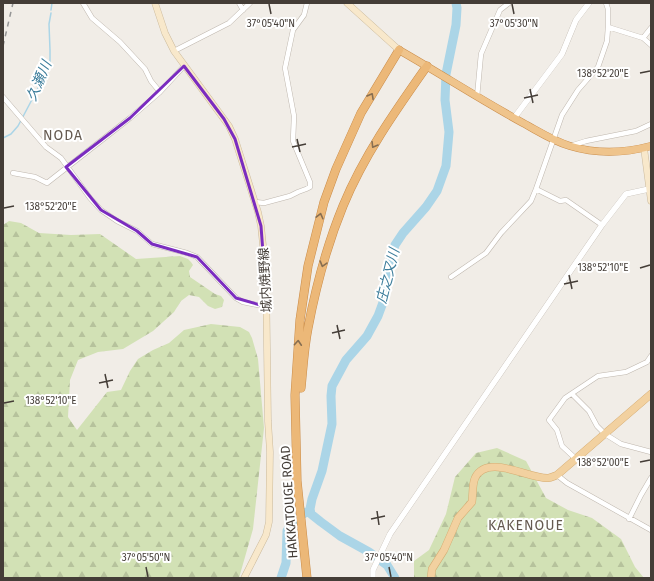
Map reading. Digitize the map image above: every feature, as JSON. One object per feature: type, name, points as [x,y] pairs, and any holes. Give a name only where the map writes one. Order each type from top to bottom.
[{"type":"highway","points":[[296,424],[295,395],[300,320],[308,266],[324,202],[336,169],[361,113],[399,50],[514,118],[569,146],[600,152],[624,151],[648,147]]},
{"type":"highway","points":[[296,424],[308,329],[323,264],[334,231],[344,205],[372,148],[427,66]]},
{"type":"highway","name":"HAKKATOUGE ROAD","points":[[296,424],[296,458],[299,503],[307,578]]},
{"type":"main road","name":"城内焼野線","points":[[155,3],[165,33],[174,51],[229,126],[235,139],[255,202],[264,244],[267,307],[270,467],[269,522],[266,535],[244,578]]},
{"type":"main road","points":[[347,3],[399,50]]},
{"type":"main road","points":[[648,147],[651,201]]},
{"type":"main road","points":[[431,578],[432,570],[444,550],[458,518],[472,502],[475,478],[480,471],[502,467],[538,477],[549,478],[557,475],[651,394]]},
{"type":"street","points":[[83,3],[92,18],[120,42],[145,70],[151,81],[160,92]]},
{"type":"street","points":[[240,3],[243,10]]},
{"type":"street","points":[[174,51],[229,23],[250,3]]},
{"type":"street","points":[[255,202],[264,203],[290,196],[310,187],[310,182],[292,140],[294,116],[285,68],[293,30],[304,15],[307,3]]},
{"type":"street","points":[[477,97],[481,54],[500,10],[509,3]]},
{"type":"street","points":[[514,118],[562,54],[576,20],[589,3]]},
{"type":"street","points":[[451,277],[486,253],[501,233],[531,201],[562,115],[578,90],[598,67],[607,41],[608,9],[606,3]]},
{"type":"street","points":[[608,27],[643,38],[651,45]]},
{"type":"street","points":[[643,38],[651,28]]},
{"type":"street","points":[[13,173],[35,177],[47,183],[130,118],[160,92],[184,66]]},
{"type":"street","points":[[3,97],[46,147],[61,158],[66,167],[101,210],[116,221],[137,231],[152,244],[197,257],[236,298],[243,302],[267,307]]},
{"type":"street","points":[[569,146],[636,131],[651,124]]},
{"type":"street","points":[[536,189],[560,201],[566,200],[602,225]]},
{"type":"street","points":[[373,578],[373,570],[390,534],[602,225],[626,194],[650,189]]},
{"type":"street","points":[[576,459],[562,446],[558,430],[549,420],[565,398],[598,376],[626,372],[647,362],[651,356]]},
{"type":"street","points":[[572,394],[589,411],[597,426],[605,434],[621,444],[651,452]]},
{"type":"street","points":[[557,475],[567,483],[651,530]]},
{"type":"street","points":[[629,519],[640,495],[651,478]]},
{"type":"highlighted area","points":[[184,66],[224,119],[235,139],[261,226],[267,307],[236,298],[197,257],[152,244],[137,231],[101,210],[66,167],[130,118]]},
{"type":"green space","points":[[9,221],[21,223],[39,233],[71,235],[100,234],[136,259],[180,256],[188,259],[193,265],[189,271],[190,277],[215,294],[221,296],[224,300],[222,307],[215,309],[208,306],[199,297],[189,295],[181,301],[174,312],[153,331],[123,349],[98,352],[78,360],[70,380],[68,417],[77,430],[107,392],[121,390],[130,371],[138,359],[169,343],[184,330],[211,324],[240,327],[249,332],[258,359],[264,428],[253,529],[239,578],[3,578],[3,225]]},
{"type":"green space","points":[[497,448],[526,461],[546,498],[568,510],[592,518],[621,539],[635,567],[644,578],[414,578],[414,561],[429,550],[446,514],[455,477],[476,453]]},
{"type":"waterway","name":"久瀬川","points":[[51,10],[52,3]]},
{"type":"waterway","name":"庄之又川","points":[[395,578],[387,565],[369,552],[340,536],[311,514],[310,509],[322,471],[332,424],[332,386],[346,360],[367,336],[378,316],[385,297],[388,268],[395,245],[437,191],[446,166],[449,132],[445,100],[446,74],[456,25],[456,3]]},
{"type":"waterway","name":"久瀬川","points":[[3,138],[11,134],[18,126],[50,63],[49,24],[51,13]]},
{"type":"waterway","points":[[281,578],[286,563],[287,531],[292,522],[306,512]]},
{"type":"railway","points":[[3,46],[13,3]]},
{"type":"district","name":"NODA","points":[[63,135]]},
{"type":"district","name":"KAKENOUE","points":[[526,525]]}]
